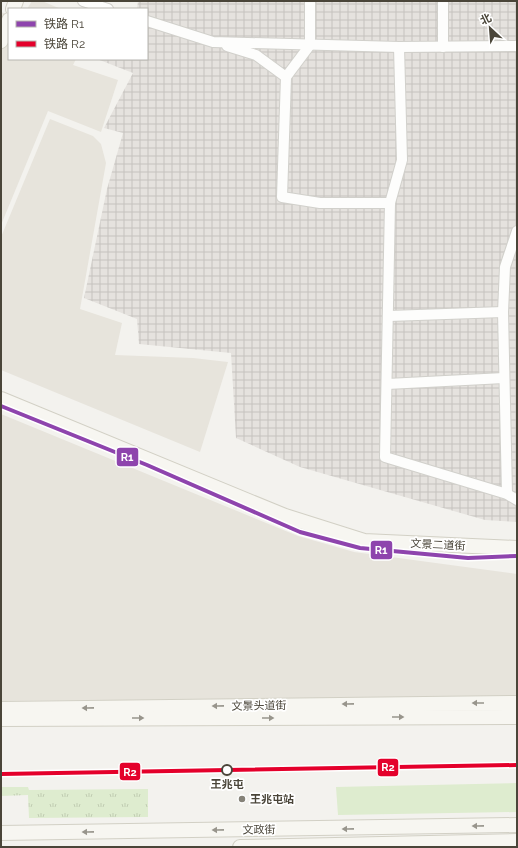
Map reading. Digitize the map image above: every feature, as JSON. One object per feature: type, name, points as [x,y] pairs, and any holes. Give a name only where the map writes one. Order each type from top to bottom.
[{"type":"main road","points":[[1,40],[8,22]]},
{"type":"main road","name":"文景二道街","points":[[1,399],[285,516],[364,541],[517,548]]},
{"type":"main road","name":"文景头道街","points":[[1,709],[517,703]]},
{"type":"main road","name":"文景头道街","points":[[1,719],[517,718]]},
{"type":"main road","name":"文政街","points":[[1,833],[517,825]]},
{"type":"main road","name":"文政街","points":[[240,847],[517,841]]},
{"type":"street","points":[[83,1],[105,8]]},
{"type":"street","points":[[310,1],[310,45],[286,77],[282,197],[320,203],[390,204]]},
{"type":"street","points":[[443,1],[443,47]]},
{"type":"street","points":[[148,21],[256,55],[286,77]]},
{"type":"street","points":[[213,42],[399,47],[517,46]]},
{"type":"street","points":[[399,47],[402,160],[390,204],[389,316],[385,457],[507,494],[517,500]]},
{"type":"street","points":[[507,494],[503,312],[505,267],[517,231]]},
{"type":"street","points":[[389,316],[503,312]]},
{"type":"street","points":[[387,384],[504,378]]},
{"type":"shaded area","points":[[32,1],[42,1],[59,8],[28,8]]},
{"type":"shaded area","points":[[138,1],[517,1],[517,522],[485,520],[300,467],[236,438],[231,353],[139,344],[137,319],[84,298],[107,189],[123,133],[104,128],[133,73],[100,60],[148,60],[148,8],[137,8]]},
{"type":"shaded area","points":[[1,12],[8,15],[8,60],[76,60],[73,65],[118,80],[101,132],[48,111],[1,225]]},
{"type":"shaded area","points":[[50,119],[93,136],[101,144],[106,163],[80,309],[122,323],[115,355],[193,358],[228,362],[200,452],[1,370],[1,237]]},
{"type":"shaded area","points":[[1,414],[298,536],[354,552],[517,574],[517,697],[1,701]]},
{"type":"green space","points":[[517,783],[517,812],[338,815],[336,787]]},
{"type":"green space","points":[[1,787],[28,787],[29,790],[148,789],[148,817],[29,818],[28,795],[1,796]]},
{"type":"rail line","name":"R1","points":[[1,406],[147,465],[300,532],[360,548],[468,558],[517,556]]},
{"type":"rail line","name":"R2","points":[[1,774],[517,765]]},
{"type":"place","name":"王兆屯","points":[[227,770]]},
{"type":"place","name":"王兆屯站","points":[[242,799]]}]
